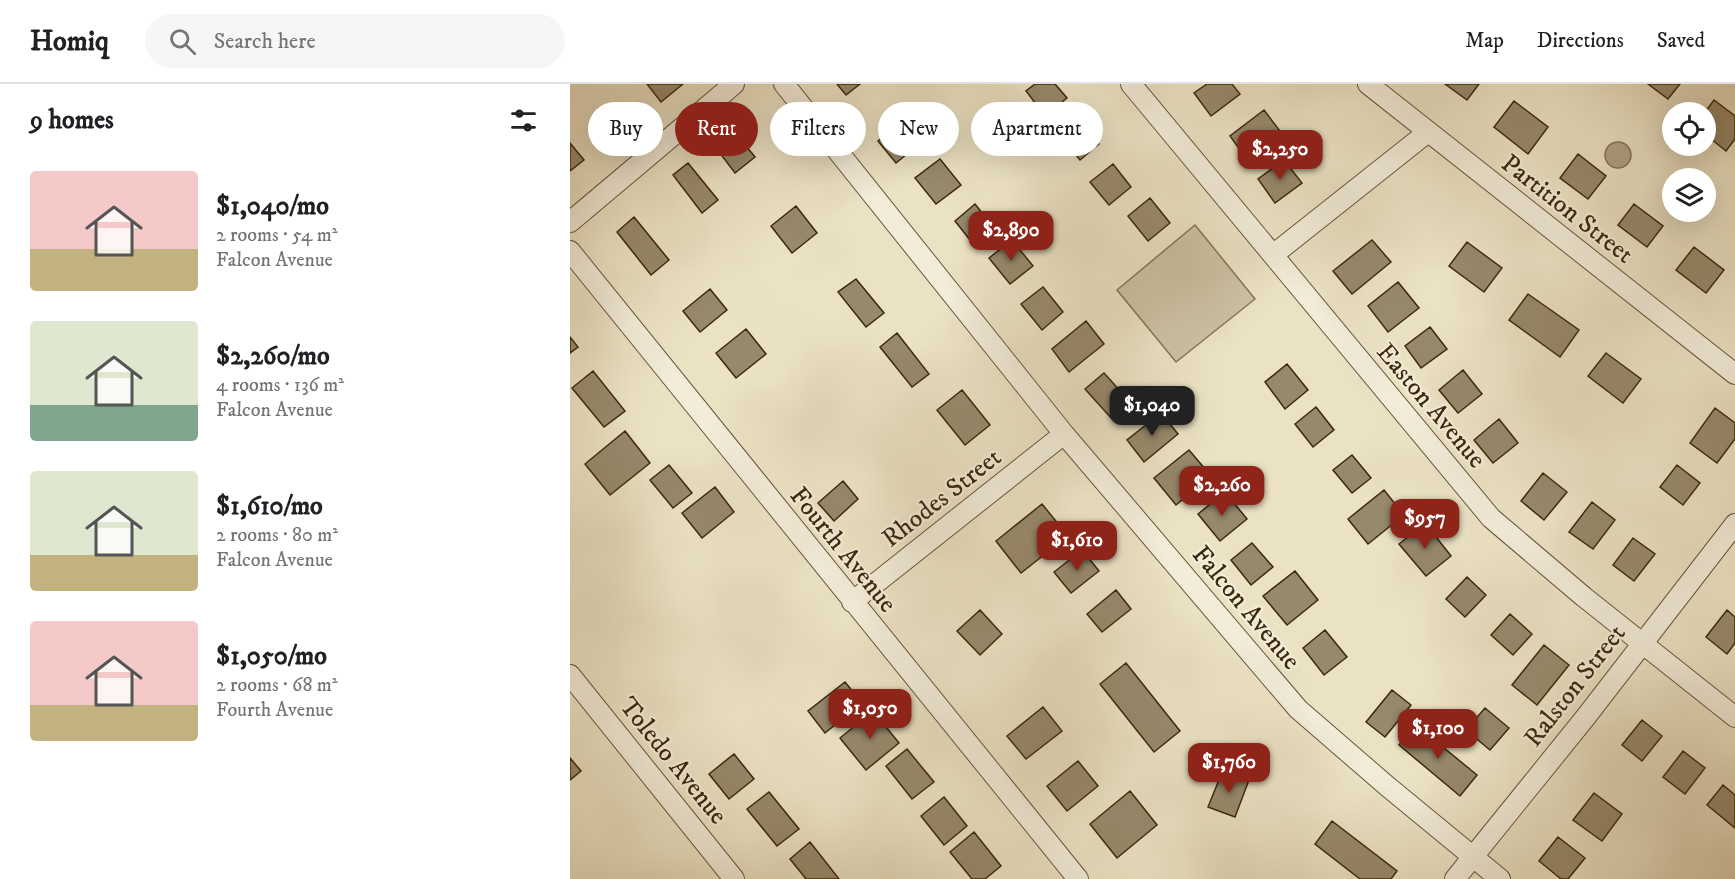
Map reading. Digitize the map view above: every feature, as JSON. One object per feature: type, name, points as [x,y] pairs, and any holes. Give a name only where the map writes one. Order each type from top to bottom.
[{"type":"street","points":[[570,222],[734,84]]},
{"type":"street","name":"Falcon Avenue","points":[[784,84],[1064,434],[1298,710],[1472,858],[1500,879]]},
{"type":"street","name":"Easton Avenue","points":[[1131,84],[1491,518],[1735,717]]},
{"type":"street","name":"Partition Street","points":[[1368,84],[1735,374]]},
{"type":"street","points":[[1272,255],[1428,132]]},
{"type":"street","name":"Fourth Avenue","points":[[570,251],[1078,879]]},
{"type":"street","name":"Rhodes Street","points":[[852,602],[1064,434]]},
{"type":"street","name":"Ralston Street","points":[[1455,879],[1735,524]]},
{"type":"street","name":"Toledo Avenue","points":[[570,675],[734,879]]},
{"type":"shaded area","points":[[1618,142],[1627,146],[1631,155],[1627,164],[1618,168],[1609,164],[1605,155],[1609,146]]},
{"type":"shaded area","points":[[1195,225],[1255,299],[1176,362],[1117,290]]},
{"type":"building","points":[[647,84],[683,84],[661,102]]},
{"type":"building","points":[[837,84],[860,84],[846,95]]},
{"type":"building","points":[[1035,84],[1055,84],[1067,98],[1062,102],[1034,102],[1026,91]]},
{"type":"building","points":[[1207,84],[1232,84],[1240,94],[1211,116],[1194,93]]},
{"type":"building","points":[[1445,84],[1479,84],[1467,100]]},
{"type":"building","points":[[1648,84],[1680,84],[1668,99]]},
{"type":"building","points":[[1714,100],[1735,116],[1735,139],[1726,151],[1716,143],[1716,102],[1712,102]]},
{"type":"building","points":[[1514,101],[1548,127],[1528,154],[1494,127]]},
{"type":"building","points":[[1264,110],[1283,135],[1248,161],[1230,136]]},
{"type":"building","points":[[570,143],[584,160],[570,171]]},
{"type":"building","points":[[1578,154],[1606,176],[1588,199],[1560,178]]},
{"type":"building","points":[[722,156],[754,156],[755,157],[735,173]]},
{"type":"building","points":[[890,156],[905,156],[896,163]]},
{"type":"building","points":[[940,159],[961,185],[936,204],[915,178]]},
{"type":"building","points":[[1284,160],[1302,183],[1275,203],[1258,179]]},
{"type":"building","points":[[688,163],[718,200],[702,213],[673,175]]},
{"type":"building","points":[[1113,164],[1131,187],[1109,205],[1090,182]]},
{"type":"building","points":[[1150,198],[1170,223],[1148,241],[1128,216]]},
{"type":"building","points":[[975,204],[995,229],[974,245],[955,221]]},
{"type":"building","points":[[1634,204],[1663,226],[1647,247],[1618,225]]},
{"type":"building","points":[[796,206],[817,233],[792,253],[771,226]]},
{"type":"building","points":[[634,217],[669,260],[651,275],[617,232]]},
{"type":"building","points":[[1012,240],[1033,266],[1010,284],[989,258]]},
{"type":"building","points":[[1372,240],[1391,262],[1352,294],[1333,271]]},
{"type":"building","points":[[1467,242],[1502,268],[1484,292],[1449,266]]},
{"type":"building","points":[[1694,247],[1724,270],[1706,293],[1676,270]]},
{"type":"building","points":[[856,279],[884,313],[866,327],[838,292]]},
{"type":"building","points":[[1398,282],[1419,308],[1388,332],[1368,306]]},
{"type":"building","points":[[1043,287],[1063,312],[1042,330],[1021,304]]},
{"type":"building","points":[[710,289],[727,310],[700,332],[683,311]]},
{"type":"building","points":[[1528,294],[1579,330],[1560,357],[1509,320]]},
{"type":"building","points":[[1086,321],[1104,344],[1069,372],[1052,349]]},
{"type":"building","points":[[1430,327],[1447,349],[1421,368],[1405,346]]},
{"type":"building","points":[[746,329],[766,354],[736,378],[716,353]]},
{"type":"building","points":[[897,333],[929,374],[912,387],[880,347]]},
{"type":"building","points":[[570,337],[578,347],[570,353]]},
{"type":"building","points":[[1606,353],[1641,379],[1623,403],[1588,376]]},
{"type":"building","points":[[1287,364],[1308,390],[1285,409],[1265,382]]},
{"type":"building","points":[[1463,370],[1482,394],[1458,413],[1439,390]]},
{"type":"building","points":[[593,371],[625,411],[604,427],[572,388]]},
{"type":"building","points":[[1104,373],[1131,403],[1112,419],[1085,389]]},
{"type":"building","points":[[962,390],[990,425],[965,445],[937,410]]},
{"type":"building","points":[[1316,407],[1334,430],[1313,447],[1295,424]]},
{"type":"building","points":[[1715,408],[1735,423],[1735,439],[1717,463],[1690,443]]},
{"type":"building","points":[[1161,413],[1178,434],[1144,462],[1127,440]]},
{"type":"building","points":[[1499,419],[1518,443],[1493,463],[1474,440]]},
{"type":"building","points":[[625,431],[650,463],[610,495],[585,464]]},
{"type":"building","points":[[1189,450],[1211,476],[1176,505],[1154,478]]},
{"type":"building","points":[[1352,455],[1371,478],[1352,493],[1333,470]]},
{"type":"building","points":[[669,465],[692,493],[673,508],[650,480]]},
{"type":"building","points":[[1677,465],[1700,483],[1683,505],[1660,487]]},
{"type":"building","points":[[1543,473],[1567,492],[1544,520],[1521,501]]},
{"type":"building","points":[[843,481],[858,499],[834,521],[818,503]]},
{"type":"building","points":[[715,487],[734,512],[702,538],[682,513]]},
{"type":"building","points":[[1384,490],[1404,515],[1368,544],[1348,519]]},
{"type":"building","points":[[1225,492],[1247,519],[1220,541],[1198,514]]},
{"type":"building","points":[[1592,502],[1615,520],[1593,549],[1569,532]]},
{"type":"building","points":[[1042,504],[1068,536],[1021,573],[996,541]]},
{"type":"building","points":[[1425,523],[1451,556],[1426,576],[1399,544]]},
{"type":"building","points":[[1633,538],[1655,554],[1634,581],[1613,565]]},
{"type":"building","points":[[1252,543],[1273,567],[1251,585],[1231,560]]},
{"type":"building","points":[[1082,550],[1099,571],[1071,593],[1054,572]]},
{"type":"building","points":[[1295,571],[1318,600],[1287,625],[1263,596]]},
{"type":"building","points":[[1467,577],[1486,595],[1465,617],[1446,599]]},
{"type":"building","points":[[1116,590],[1131,609],[1102,632],[1087,614]]},
{"type":"building","points":[[980,610],[1002,634],[980,655],[957,631]]},
{"type":"building","points":[[1727,610],[1735,617],[1735,643],[1727,654],[1706,637]]},
{"type":"building","points":[[1510,614],[1532,634],[1513,655],[1491,635]]},
{"type":"building","points":[[1325,630],[1347,657],[1324,675],[1303,648]]},
{"type":"building","points":[[1544,645],[1569,665],[1537,705],[1512,685]]},
{"type":"building","points":[[1126,663],[1180,731],[1154,752],[1100,684]]},
{"type":"building","points":[[845,682],[862,703],[825,733],[808,711]]},
{"type":"building","points":[[1392,690],[1411,705],[1385,737],[1366,722]]},
{"type":"building","points":[[1043,707],[1062,731],[1026,759],[1007,736]]},
{"type":"building","points":[[1485,708],[1509,728],[1490,750],[1466,730]]},
{"type":"building","points":[[873,711],[899,743],[866,770],[840,738]]},
{"type":"building","points":[[1642,720],[1662,736],[1642,761],[1622,745]]},
{"type":"building","points":[[1416,725],[1477,775],[1460,796],[1399,745]]},
{"type":"building","points":[[907,749],[934,782],[912,799],[886,766]]},
{"type":"building","points":[[1683,751],[1705,768],[1685,794],[1663,777]]},
{"type":"building","points":[[734,754],[754,779],[729,799],[709,774]]},
{"type":"building","points":[[570,758],[581,771],[570,780]]},
{"type":"building","points":[[1078,761],[1098,786],[1067,811],[1047,786]]},
{"type":"building","points":[[1223,770],[1249,780],[1235,817],[1208,807]]},
{"type":"building","points":[[1723,785],[1735,795],[1735,828],[1707,805]]},
{"type":"building","points":[[1130,791],[1157,825],[1117,858],[1090,824]]},
{"type":"building","points":[[769,792],[799,829],[777,846],[747,809]]},
{"type":"building","points":[[1594,793],[1622,814],[1602,841],[1573,820]]},
{"type":"building","points":[[944,797],[967,826],[944,845],[921,816]]},
{"type":"building","points":[[1332,821],[1397,871],[1391,879],[1360,879],[1315,844]]},
{"type":"building","points":[[974,832],[1001,866],[985,879],[972,879],[950,852]]},
{"type":"building","points":[[1558,837],[1585,858],[1568,879],[1561,879],[1539,861]]},
{"type":"building","points":[[810,842],[839,879],[806,879],[790,859]]}]
